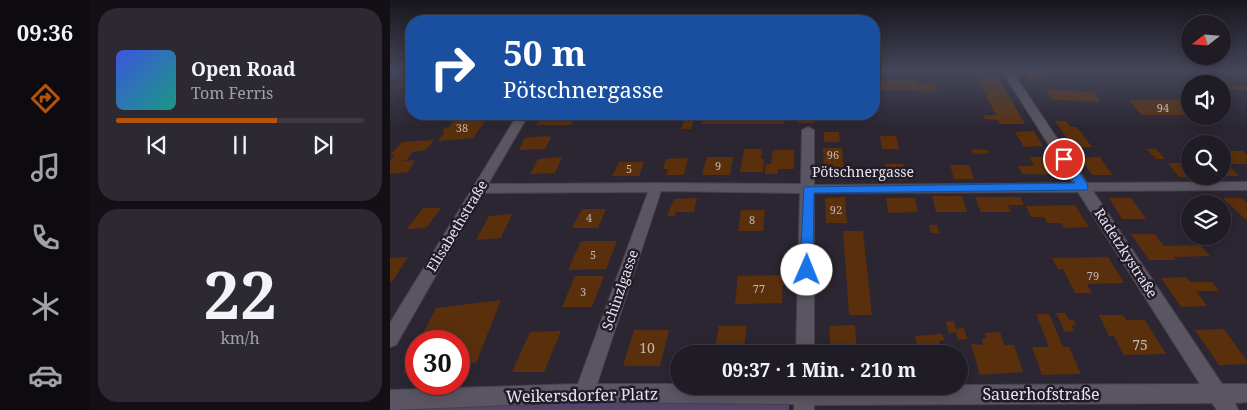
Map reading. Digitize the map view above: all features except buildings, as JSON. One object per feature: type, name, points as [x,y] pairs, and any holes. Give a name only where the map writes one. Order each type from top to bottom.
[{"type":"street","name":"Radetzkystraße","points":[[1020,90],[1223,402]]},
{"type":"street","name":"Elisabethstraße","points":[[390,339],[519,120]]},
{"type":"street","points":[[805,345],[808,130]]},
{"type":"street","name":"Pötschnergasse","points":[[479,189],[1247,186]]},
{"type":"street","name":"Schinzlgasse","points":[[584,393],[656,187]]},
{"type":"street","name":"Weikersdorfer Platz","points":[[390,400],[584,393],[804,397]]},
{"type":"street","name":"Sauerhofstraße","points":[[804,397],[1223,402],[1247,393]]},
{"type":"shaded area","points":[[789,402],[789,410],[390,410],[390,404]]},
{"type":"route","points":[[807,270],[808,189],[1083,187],[1064,159]]}]
